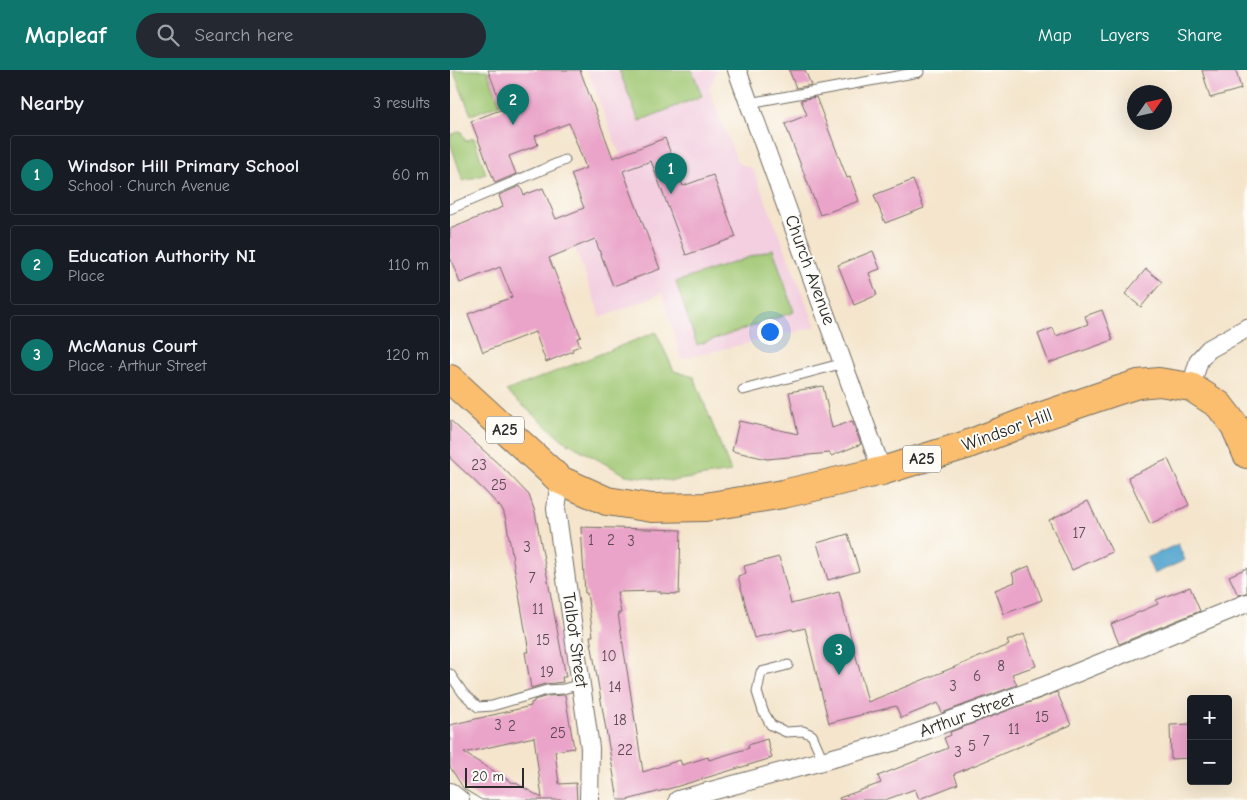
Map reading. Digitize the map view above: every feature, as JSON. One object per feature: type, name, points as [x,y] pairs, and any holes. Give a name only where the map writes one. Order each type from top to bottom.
[{"type":"main road","name":"A25","points":[[450,379],[560,480]]},
{"type":"main road","name":"Windsor Hill","points":[[560,480],[606,501],[652,508],[705,507],[783,494],[882,471],[966,445],[1028,421],[1138,384],[1159,382],[1192,387],[1219,405],[1235,426],[1247,454]]},
{"type":"street","name":"Church Avenue","points":[[737,70],[882,471]]},
{"type":"street","points":[[1192,387],[1199,360],[1209,349],[1247,328]]},
{"type":"street","name":"Talbot Street","points":[[560,480],[556,509],[590,748],[588,800]]},
{"type":"street","name":"Arthur Street","points":[[678,800],[896,741],[1042,687],[1247,603]]},
{"type":"street","points":[[450,792],[460,800]]},
{"type":"lane","points":[[750,103],[919,72]]},
{"type":"lane","points":[[450,209],[565,160]]},
{"type":"lane","points":[[743,390],[844,363]]},
{"type":"lane","points":[[788,665],[761,672],[757,692],[763,711],[771,725],[786,732],[803,731],[812,735],[823,760]]},
{"type":"lane","points":[[450,674],[463,693],[478,706],[492,706],[547,690],[563,689],[581,684]]},
{"type":"shaded area","points":[[587,70],[717,70],[709,90],[738,163],[753,169],[816,327],[681,359],[662,293],[601,318],[566,224],[586,215],[571,174],[620,155]]},
{"type":"green space","points":[[453,70],[487,70],[500,104],[471,115]]},
{"type":"green space","points":[[619,70],[692,70],[702,96],[639,121]]},
{"type":"green space","points":[[461,131],[465,141],[474,138],[486,174],[463,181],[450,142],[450,135]]},
{"type":"green space","points":[[773,249],[794,312],[697,345],[676,282]]},
{"type":"green space","points":[[656,332],[674,371],[694,377],[731,472],[672,481],[626,475],[564,441],[506,391]]},
{"type":"water","points":[[1178,544],[1185,560],[1154,574],[1147,558]]},
{"type":"building","points":[[488,70],[580,70],[613,158],[665,138],[683,186],[713,175],[736,237],[686,255],[651,161],[623,171],[660,269],[613,286],[595,239],[549,258],[581,337],[577,338],[580,346],[572,349],[573,351],[546,362],[535,332],[483,352],[468,314],[512,297],[500,267],[460,283],[450,257],[450,229],[503,207],[499,195],[520,186],[524,195],[543,188],[556,219],[584,208],[571,174],[586,168],[569,123],[535,136],[538,145],[509,156],[516,174],[495,183],[471,121],[503,109]]},
{"type":"building","points":[[789,70],[805,70],[811,85],[796,88]]},
{"type":"building","points":[[1202,70],[1236,70],[1241,89],[1210,98]]},
{"type":"building","points":[[816,97],[847,178],[850,177],[859,201],[820,215],[785,124],[807,115],[801,100]]},
{"type":"building","points":[[913,180],[924,208],[885,223],[874,195]]},
{"type":"building","points":[[873,251],[880,269],[869,273],[877,295],[854,305],[838,265]]},
{"type":"building","points":[[1146,269],[1162,282],[1141,307],[1125,294]]},
{"type":"building","points":[[1102,310],[1113,340],[1049,363],[1038,334],[1053,328],[1056,336],[1088,324],[1085,316]]},
{"type":"building","points":[[823,386],[832,428],[852,421],[861,444],[831,456],[830,453],[767,459],[732,451],[739,421],[798,434],[789,392]]},
{"type":"building","points":[[450,420],[504,469],[529,495],[535,512],[566,677],[562,677],[563,682],[531,688],[525,652],[529,652],[503,510],[450,458]]},
{"type":"building","points":[[1168,459],[1189,505],[1150,524],[1128,477]]},
{"type":"building","points":[[1088,501],[1112,552],[1072,570],[1049,520]]},
{"type":"building","points":[[581,527],[681,530],[679,594],[660,593],[660,591],[617,592],[621,613],[618,613],[643,772],[680,760],[682,765],[708,757],[709,760],[749,748],[748,745],[767,739],[772,758],[672,788],[627,800],[618,800],[590,636],[593,636],[587,593],[585,593]]},
{"type":"building","points":[[848,534],[859,571],[828,580],[817,543]]},
{"type":"building","points":[[779,557],[791,604],[839,592],[868,702],[1009,645],[1007,641],[1024,634],[1036,666],[1012,674],[1017,685],[942,713],[938,703],[901,718],[896,706],[829,723],[805,628],[793,631],[792,629],[754,638],[738,576],[746,573],[744,566]]},
{"type":"building","points":[[1029,566],[1042,600],[1004,614],[995,590],[1015,582],[1012,573]]},
{"type":"building","points":[[1247,568],[1247,593],[1238,595],[1229,576]]},
{"type":"building","points":[[1190,587],[1200,611],[1119,644],[1111,624],[1158,604],[1156,600]]},
{"type":"building","points":[[1057,692],[1071,725],[954,774],[958,784],[919,799],[915,789],[885,800],[840,800],[839,798],[881,783],[878,776],[948,748],[944,738],[951,735],[950,732]]},
{"type":"building","points":[[565,695],[574,748],[555,751],[559,784],[576,783],[577,800],[482,800],[464,789],[450,767],[450,725],[531,706],[534,700],[548,696]],"holes":[[[534,737],[542,798],[513,783],[464,753]]]},
{"type":"building","points":[[1187,724],[1187,758],[1171,759],[1170,725]]},
{"type":"place","name":"Education Authority NI","points":[[513,125]]},
{"type":"place","name":"Windsor Hill Primary School","points":[[671,194]]},
{"type":"place","name":"McManus Court","points":[[839,675]]}]
